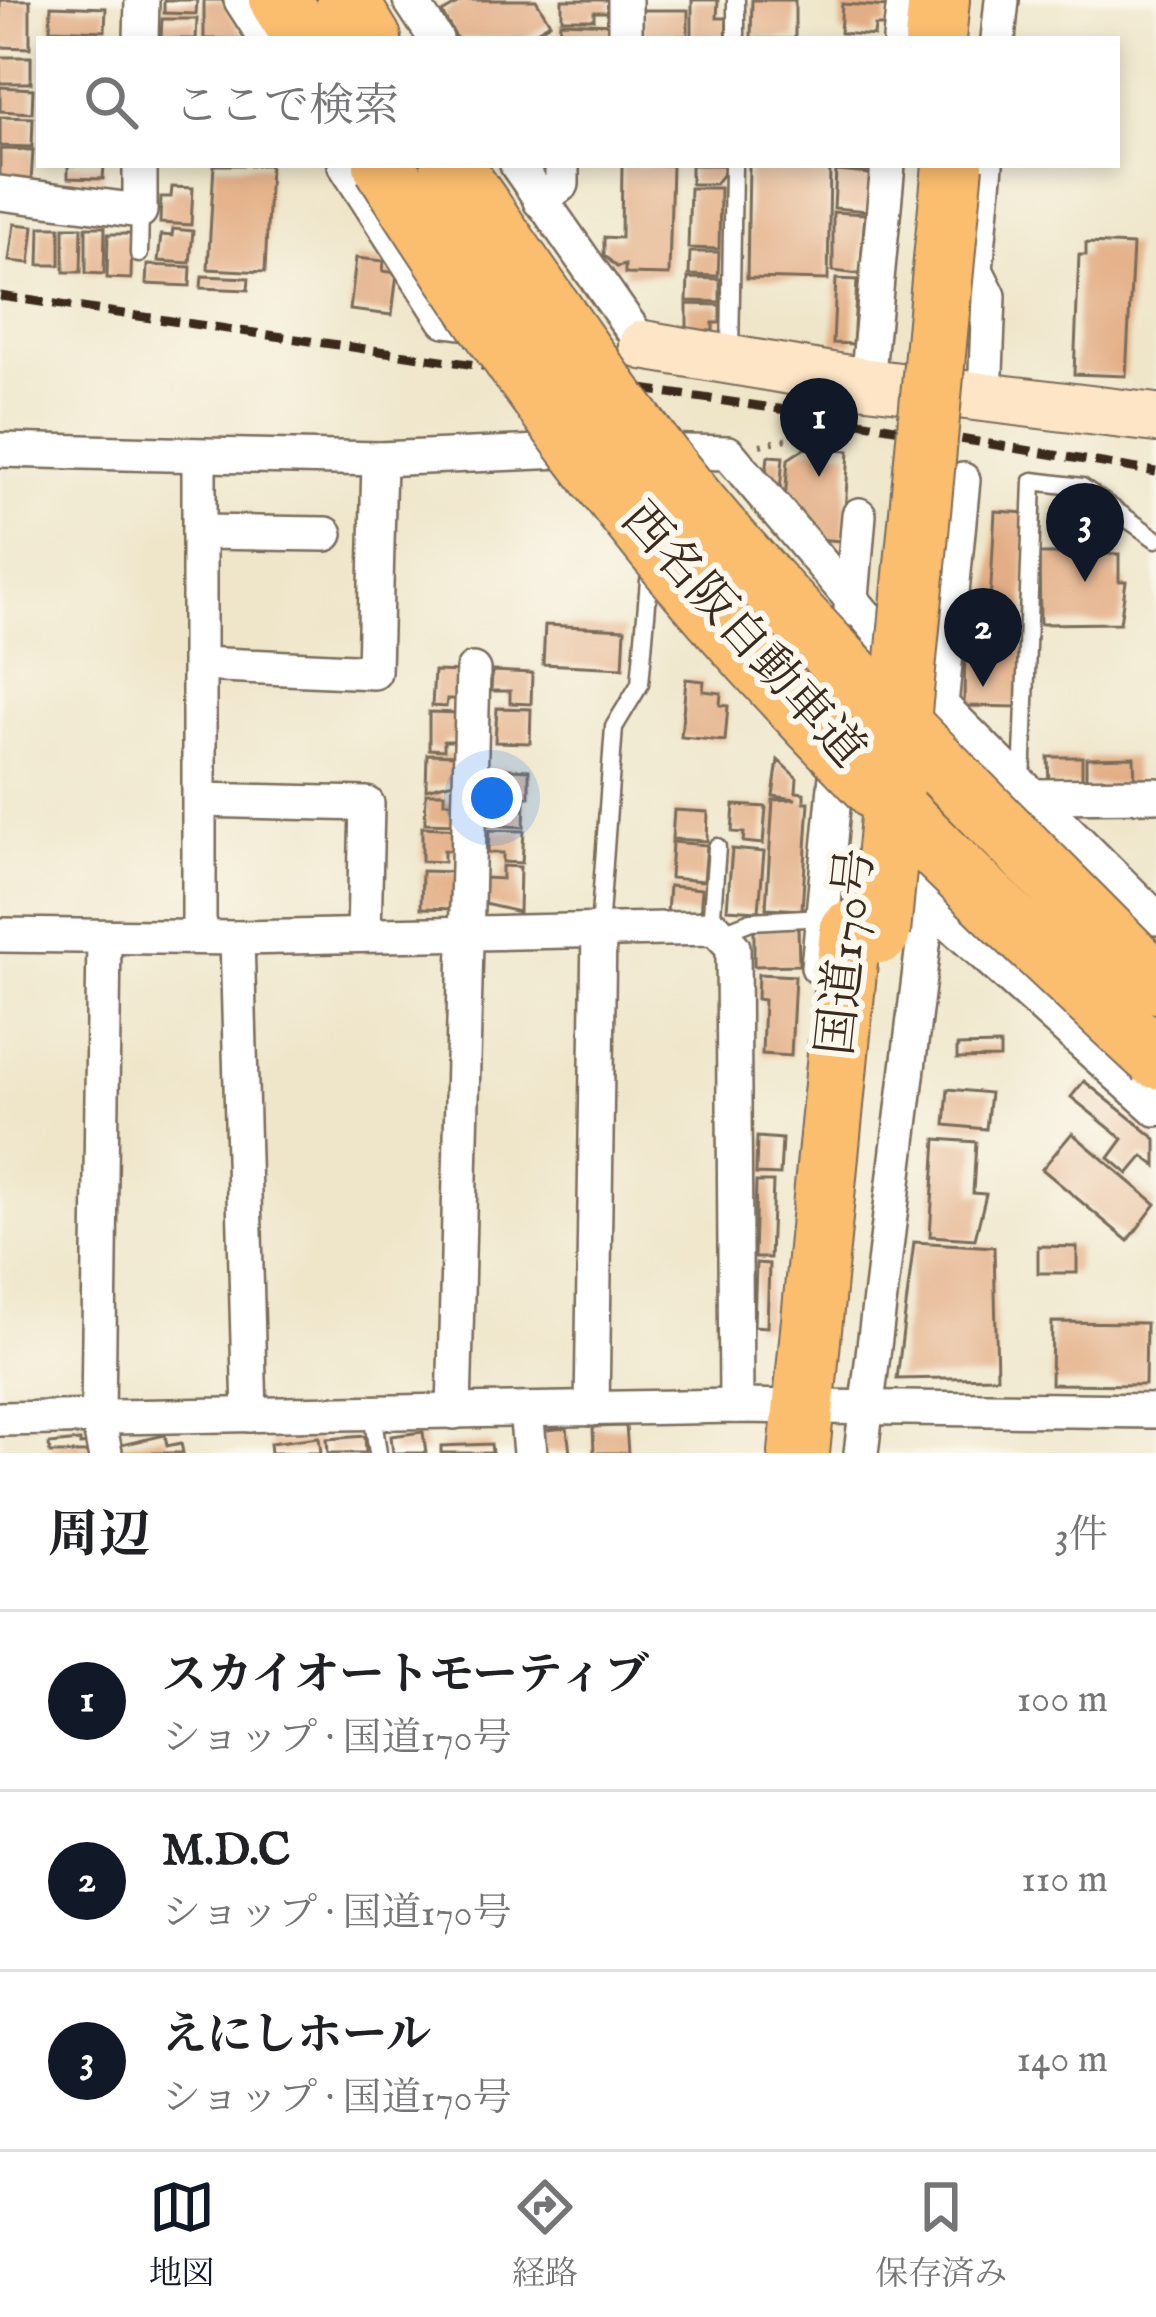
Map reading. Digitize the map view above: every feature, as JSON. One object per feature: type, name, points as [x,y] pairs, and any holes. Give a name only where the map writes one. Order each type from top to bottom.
[{"type":"highway","points":[[280,0],[303,36]]},
{"type":"highway","points":[[347,0],[369,36]]},
{"type":"highway","points":[[935,36],[939,0]]},
{"type":"highway","points":[[965,36],[969,0]]},
{"type":"highway","name":"西名阪自動車道","points":[[387,168],[560,427],[712,614],[994,906],[1156,1058]]},
{"type":"highway","name":"西名阪自動車道","points":[[453,168],[585,355],[723,535],[890,715],[1156,983]]},
{"type":"highway","name":"国道170号","points":[[870,921],[923,168]]},
{"type":"highway","name":"国道170号","points":[[818,1431],[953,168]]},
{"type":"street","points":[[141,36],[142,0]]},
{"type":"street","points":[[241,0],[264,36]]},
{"type":"street","points":[[410,0],[434,36]]},
{"type":"street","points":[[625,0],[625,36]]},
{"type":"street","points":[[901,36],[904,0]]},
{"type":"street","points":[[998,36],[1001,0]]},
{"type":"street","points":[[0,193],[140,211],[140,168]]},
{"type":"street","points":[[347,168],[445,320],[643,345],[856,381],[1156,418]]},
{"type":"street","points":[[519,168],[643,345]]},
{"type":"street","points":[[540,201],[562,184],[562,168]]},
{"type":"street","points":[[856,381],[888,168]]},
{"type":"street","points":[[985,397],[989,296],[976,269],[986,168]]},
{"type":"street","points":[[541,449],[835,791]]},
{"type":"street","points":[[0,450],[379,459],[541,449],[728,453],[941,705],[1156,918]]},
{"type":"street","points":[[199,456],[199,936]]},
{"type":"street","points":[[200,664],[374,672],[379,459]]},
{"type":"street","points":[[870,921],[941,705],[963,480]]},
{"type":"street","points":[[859,515],[835,791],[870,921],[1156,1109]]},
{"type":"street","points":[[199,532],[326,534]]},
{"type":"street","points":[[454,1412],[472,670]]},
{"type":"street","points":[[1028,791],[1156,795]]},
{"type":"street","points":[[200,800],[367,804],[364,934]]},
{"type":"street","points":[[592,1409],[598,930]]},
{"type":"street","points":[[0,935],[237,938],[716,930],[733,947],[736,1406]]},
{"type":"street","points":[[104,937],[98,1418],[105,1453]]},
{"type":"street","points":[[237,938],[250,1415]]},
{"type":"street","points":[[0,1419],[736,1406],[818,1431],[1156,1411]]},
{"type":"street","points":[[526,1410],[530,1453]]},
{"type":"lane","points":[[736,0],[736,36]]},
{"type":"lane","points":[[730,360],[733,168]]},
{"type":"lane","points":[[140,211],[140,254]]},
{"type":"lane","points":[[1028,791],[1033,482],[1082,488],[1156,539]]},
{"type":"lane","points":[[598,930],[614,727],[640,684],[649,580]]},
{"type":"lane","points":[[717,847],[716,930],[751,921],[870,921]]},
{"type":"lane","points":[[372,1413],[378,1453]]},
{"type":"path","points":[[728,453],[787,439],[807,402],[856,381]]},
{"type":"building","points":[[0,0],[30,0],[30,48],[0,47]]},
{"type":"building","points":[[164,0],[197,0],[196,14],[164,13]]},
{"type":"building","points":[[204,0],[222,0],[244,36],[204,36]]},
{"type":"building","points":[[464,0],[536,0],[550,23],[528,36],[455,36],[442,13]]},
{"type":"building","points":[[562,0],[611,0],[611,12],[594,12],[594,19],[562,19]]},
{"type":"building","points":[[692,0],[718,0],[717,18],[727,18],[726,36],[692,36]]},
{"type":"building","points":[[752,0],[795,0],[795,36],[751,36]]},
{"type":"building","points":[[842,4],[887,7],[886,26],[875,26],[874,36],[840,33]]},
{"type":"building","points":[[51,6],[106,8],[105,31],[50,29]]},
{"type":"building","points":[[642,10],[688,10],[688,36],[642,36]]},
{"type":"building","points":[[162,19],[197,19],[196,36],[161,36]]},
{"type":"building","points":[[560,22],[613,24],[613,36],[559,36]]},
{"type":"building","points":[[0,57],[31,57],[31,83],[0,83]]},
{"type":"building","points":[[0,87],[33,89],[32,113],[0,111]]},
{"type":"building","points":[[0,117],[33,118],[32,147],[0,146]]},
{"type":"building","points":[[0,149],[33,150],[31,182],[0,181]]},
{"type":"building","points":[[68,168],[104,168],[103,179],[68,178]]},
{"type":"building","points":[[214,168],[270,168],[265,272],[208,269]]},
{"type":"building","points":[[622,168],[672,168],[669,275],[625,274],[625,265],[617,267],[604,255],[604,237],[621,238]]},
{"type":"building","points":[[691,168],[726,168],[715,184],[691,184]]},
{"type":"building","points":[[749,168],[871,168],[830,169],[828,280],[747,278]]},
{"type":"building","points":[[836,171],[871,174],[868,211],[834,208]]},
{"type":"building","points":[[172,187],[193,188],[191,225],[160,223],[161,197],[171,197]]},
{"type":"building","points":[[690,188],[720,188],[719,249],[688,248]]},
{"type":"building","points":[[833,212],[865,214],[860,274],[833,271]]},
{"type":"building","points":[[14,224],[34,226],[30,263],[9,261]]},
{"type":"building","points":[[40,227],[60,227],[60,265],[39,265]]},
{"type":"building","points":[[64,227],[82,227],[81,272],[64,272]]},
{"type":"building","points":[[86,227],[105,227],[104,274],[86,273]]},
{"type":"building","points":[[173,229],[193,231],[190,263],[158,261],[161,235],[172,236]]},
{"type":"building","points":[[108,234],[132,234],[131,279],[107,278]]},
{"type":"building","points":[[1086,243],[1133,245],[1126,376],[1074,374],[1079,255],[1086,255]]},
{"type":"building","points":[[690,252],[719,252],[718,276],[689,275]]},
{"type":"building","points":[[356,258],[384,261],[383,271],[397,273],[392,315],[350,310]]},
{"type":"building","points":[[147,265],[191,267],[190,286],[146,284]]},
{"type":"building","points":[[202,276],[249,278],[248,290],[201,288]]},
{"type":"building","points":[[688,278],[720,279],[720,302],[687,301]]},
{"type":"building","points":[[836,279],[857,280],[853,344],[833,343]]},
{"type":"building","points":[[687,304],[720,305],[720,323],[713,323],[713,331],[687,331]]},
{"type":"building","points":[[805,448],[849,451],[843,541],[814,539],[785,503],[788,459]]},
{"type":"building","points":[[768,456],[783,457],[780,491],[766,474]]},
{"type":"building","points":[[995,511],[1027,513],[1022,707],[964,706],[965,641],[988,641]]},
{"type":"building","points":[[1039,554],[1119,554],[1119,581],[1126,581],[1120,623],[1040,624]]},
{"type":"building","points":[[545,625],[625,629],[623,668],[543,664]]},
{"type":"building","points":[[434,671],[461,672],[460,699],[447,699],[446,707],[432,706]]},
{"type":"building","points":[[492,671],[532,673],[531,704],[510,703],[510,691],[491,691]]},
{"type":"building","points":[[686,679],[704,681],[703,691],[721,693],[720,705],[728,706],[725,741],[681,737]]},
{"type":"building","points":[[497,708],[531,709],[530,743],[495,742]]},
{"type":"building","points":[[429,712],[460,713],[459,741],[444,741],[444,750],[429,749]]},
{"type":"building","points":[[427,754],[458,755],[457,781],[426,789]]},
{"type":"building","points":[[1048,757],[1082,757],[1082,786],[1049,786]]},
{"type":"building","points":[[1134,757],[1135,784],[1086,785],[1086,758]]},
{"type":"building","points":[[778,760],[797,778],[796,792],[804,793],[804,802],[809,802],[802,910],[766,908],[773,800],[796,799],[773,796]]},
{"type":"building","points":[[488,768],[529,770],[529,797],[487,796]]},
{"type":"building","points":[[426,793],[444,793],[444,802],[460,802],[459,824],[425,823]]},
{"type":"building","points":[[504,800],[525,800],[524,827],[488,825],[489,808],[504,808]]},
{"type":"building","points":[[734,805],[766,807],[763,844],[743,842],[744,833],[732,832]]},
{"type":"building","points":[[674,810],[708,812],[707,841],[672,839]]},
{"type":"building","points":[[422,827],[459,829],[458,851],[444,850],[444,862],[422,861]]},
{"type":"building","points":[[489,830],[524,831],[522,863],[503,862],[503,853],[488,853]]},
{"type":"building","points":[[672,842],[707,845],[704,881],[670,878]]},
{"type":"building","points":[[732,849],[764,852],[759,911],[727,909]]},
{"type":"building","points":[[502,866],[520,867],[519,912],[484,904],[485,878],[502,879]]},
{"type":"building","points":[[422,871],[458,872],[457,909],[421,908]]},
{"type":"building","points":[[669,886],[702,889],[700,916],[667,913]]},
{"type":"building","points":[[798,926],[799,965],[754,966],[754,927]]},
{"type":"building","points":[[758,974],[795,976],[791,1056],[762,1054],[764,1000],[757,999]]},
{"type":"building","points":[[1000,1045],[1000,1058],[957,1059],[957,1046]]},
{"type":"building","points":[[1084,1081],[1156,1139],[1156,1166],[1143,1156],[1128,1174],[1109,1158],[1123,1139],[1071,1097]]},
{"type":"building","points":[[948,1089],[990,1093],[986,1129],[945,1125]]},
{"type":"building","points":[[1072,1133],[1156,1204],[1128,1241],[1042,1169]]},
{"type":"building","points":[[757,1137],[782,1139],[780,1175],[756,1174]]},
{"type":"building","points":[[936,1139],[976,1142],[973,1193],[986,1194],[975,1239],[930,1236]]},
{"type":"building","points":[[756,1182],[773,1182],[770,1258],[754,1258]]},
{"type":"building","points":[[914,1242],[994,1247],[997,1377],[897,1379]]},
{"type":"building","points":[[1038,1246],[1077,1247],[1077,1273],[1038,1273]]},
{"type":"building","points":[[756,1263],[769,1264],[767,1327],[754,1326]]},
{"type":"building","points":[[1052,1322],[1146,1323],[1145,1385],[1051,1384]]},
{"type":"building","points":[[626,1426],[628,1453],[594,1453],[593,1427]]},
{"type":"building","points":[[567,1428],[570,1453],[540,1453],[537,1431]]},
{"type":"building","points":[[423,1432],[426,1453],[393,1453],[391,1436]]},
{"type":"building","points":[[165,1435],[167,1446],[181,1443],[183,1453],[123,1453],[121,1445]]},
{"type":"building","points":[[365,1436],[366,1453],[328,1453],[327,1439]]},
{"type":"building","points":[[319,1437],[321,1453],[271,1453],[270,1443]]},
{"type":"building","points":[[80,1441],[80,1445],[96,1444],[97,1453],[50,1453],[49,1444]]},
{"type":"building","points":[[491,1444],[492,1453],[441,1453],[441,1446]]},
{"type":"railway","points":[[0,296],[800,412],[1156,472]]},
{"type":"place","name":"スカイオートモーティブ","points":[[819,477]]},
{"type":"place","name":"えにしホール","points":[[1085,582]]},
{"type":"place","name":"M.D.C","points":[[983,687]]}]
